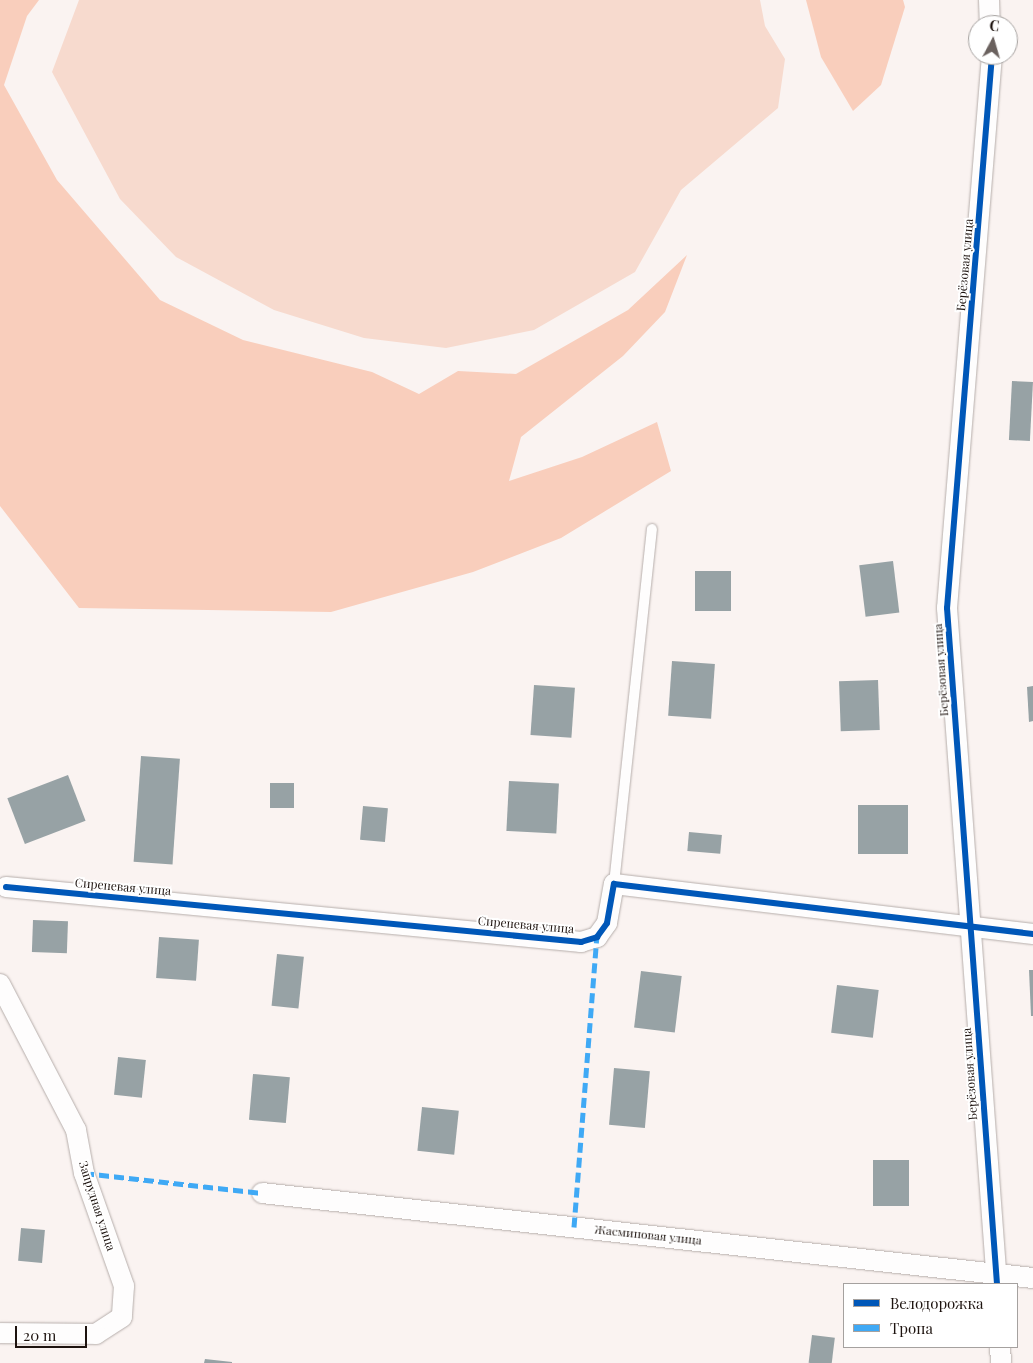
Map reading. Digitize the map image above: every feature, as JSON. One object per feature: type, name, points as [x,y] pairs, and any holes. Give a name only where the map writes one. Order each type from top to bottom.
[{"type":"street","points":[[989,0],[990,15]]},
{"type":"street","name":"Берёзовая улица","points":[[991,65],[947,608],[996,1279]]},
{"type":"street","points":[[614,884],[1033,934]]},
{"type":"street","name":"Сиреневая улица","points":[[6,887],[581,942],[598,937],[607,923],[614,884]]},
{"type":"street","name":"Запрудная улица","points":[[0,984],[76,1130],[84,1173],[124,1286],[122,1317],[96,1334],[0,1333]]},
{"type":"street","name":"Жасминовая улица","points":[[262,1193],[996,1279],[1033,1278]]},
{"type":"street","points":[[1000,1348],[1001,1363]]},
{"type":"lane","points":[[614,884],[652,529]]},
{"type":"shaded area","points":[[0,0],[39,0],[27,16],[4,85],[57,180],[160,300],[243,340],[372,372],[419,394],[458,371],[516,374],[628,310],[687,255],[665,312],[623,356],[521,437],[509,481],[582,457],[657,422],[671,471],[561,538],[473,572],[331,612],[79,608],[0,506]]},
{"type":"shaded area","points":[[79,0],[760,0],[765,26],[785,59],[778,108],[681,190],[635,272],[534,330],[446,348],[364,338],[274,310],[176,257],[120,199],[52,72]]},
{"type":"shaded area","points":[[806,0],[903,0],[905,7],[881,85],[853,111],[821,57]]},
{"type":"building","points":[[1012,381],[1033,382],[1030,441],[1009,440]]},
{"type":"building","points":[[893,561],[899,613],[866,617],[859,565]]},
{"type":"building","points":[[695,571],[731,571],[731,611],[695,611]]},
{"type":"building","points":[[672,661],[715,664],[711,719],[668,716]]},
{"type":"building","points":[[878,680],[880,730],[841,731],[839,681]]},
{"type":"building","points":[[534,685],[575,688],[571,738],[531,735]]},
{"type":"building","points":[[1033,686],[1033,721],[1029,722],[1027,687]]},
{"type":"building","points":[[141,756],[180,759],[173,864],[134,862]]},
{"type":"building","points":[[68,775],[86,821],[25,844],[7,798]]},
{"type":"building","points":[[509,781],[559,784],[556,834],[506,831]]},
{"type":"building","points":[[270,783],[294,783],[294,808],[270,808]]},
{"type":"building","points":[[858,805],[908,805],[908,854],[858,854]]},
{"type":"building","points":[[363,806],[388,808],[385,842],[360,840]]},
{"type":"building","points":[[689,832],[722,835],[720,854],[687,851]]},
{"type":"building","points":[[33,920],[68,921],[67,953],[32,952]]},
{"type":"building","points":[[159,937],[199,940],[196,981],[156,978]]},
{"type":"building","points":[[277,954],[304,957],[298,1009],[272,1006]]},
{"type":"building","points":[[1029,970],[1033,970],[1033,1016],[1031,1016]]},
{"type":"building","points":[[641,971],[682,976],[675,1033],[634,1028]]},
{"type":"building","points":[[837,985],[879,990],[873,1038],[831,1033]]},
{"type":"building","points":[[118,1057],[146,1060],[142,1098],[114,1095]]},
{"type":"building","points":[[614,1068],[650,1071],[645,1128],[609,1125]]},
{"type":"building","points":[[253,1074],[290,1077],[286,1123],[249,1120]]},
{"type":"building","points":[[422,1107],[459,1111],[454,1155],[417,1151]]},
{"type":"building","points":[[873,1160],[909,1160],[909,1206],[873,1206]]},
{"type":"building","points":[[21,1228],[45,1230],[42,1263],[18,1261]]},
{"type":"building","points":[[812,1335],[835,1338],[832,1363],[809,1363]]},
{"type":"building","points":[[205,1359],[232,1362],[232,1363],[204,1363]]},
{"type":"marked path","points":[[574,1227],[597,937]]},
{"type":"marked path","points":[[84,1173],[262,1193]]},
{"type":"cycle path","points":[[991,65],[947,608],[997,1283]]},
{"type":"cycle path","points":[[6,887],[581,942],[597,937],[607,923],[614,884],[1033,934]]}]
